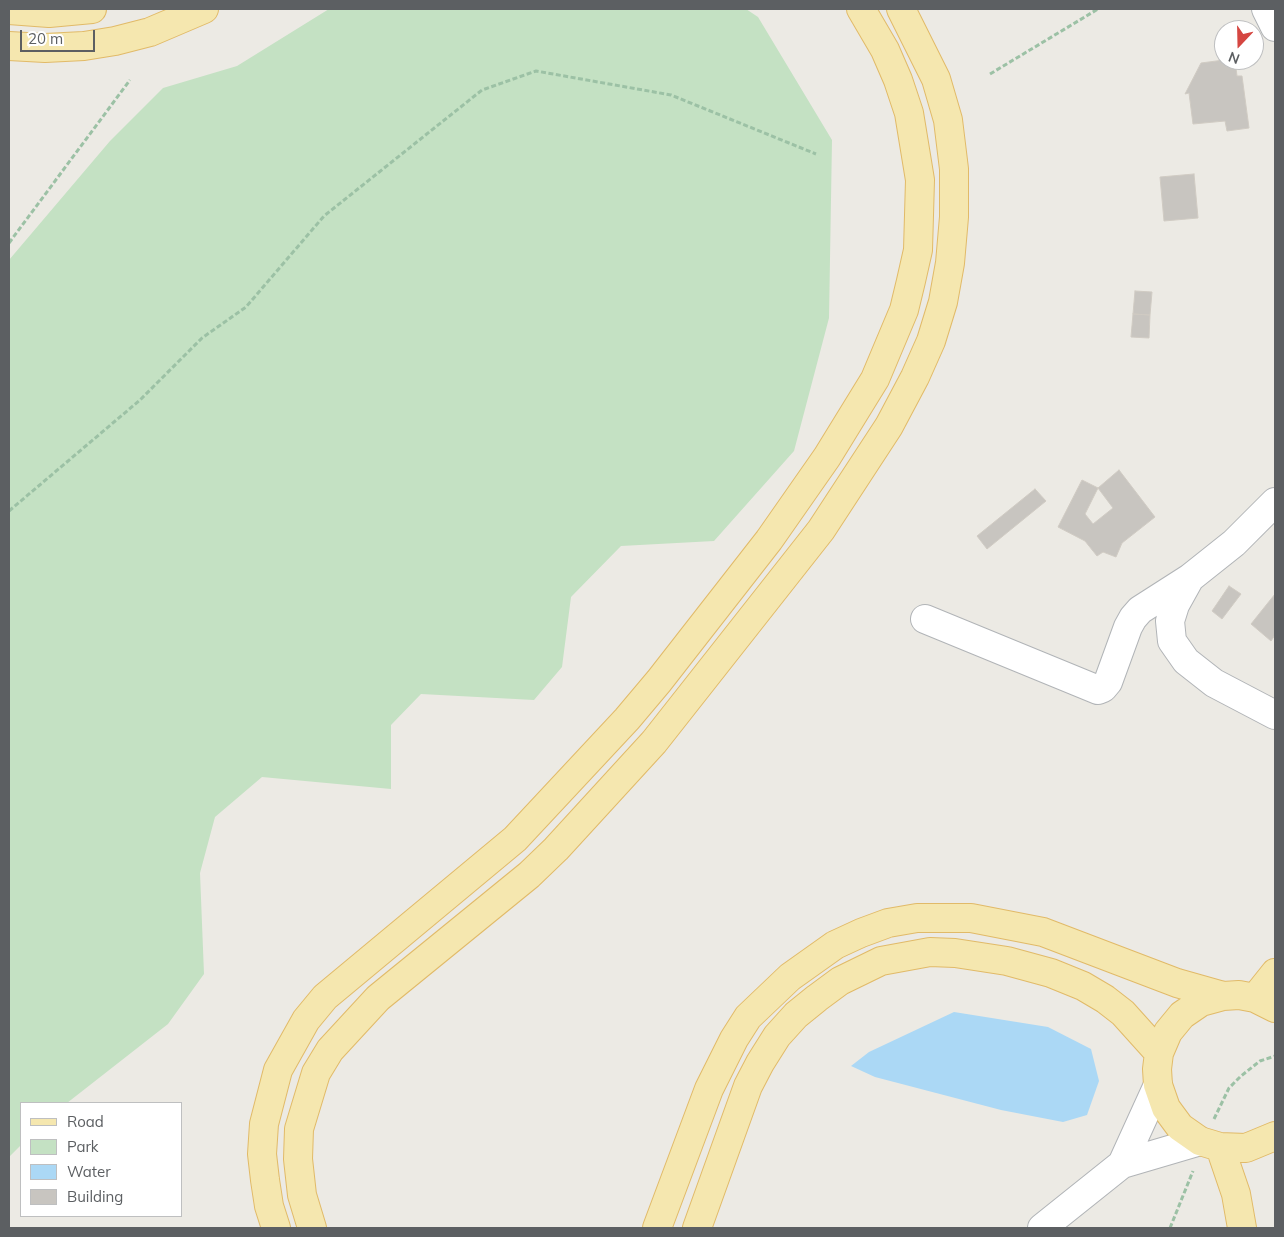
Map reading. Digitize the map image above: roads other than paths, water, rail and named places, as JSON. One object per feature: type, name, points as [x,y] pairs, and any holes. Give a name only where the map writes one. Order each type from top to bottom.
[{"type":"main road","points":[[9,10],[49,13],[92,9]]},
{"type":"main road","points":[[9,46],[45,48],[84,46],[115,41],[150,32],[204,9]]},
{"type":"main road","points":[[276,1228],[269,1206],[262,1154],[264,1124],[278,1070],[306,1020],[325,997],[515,839],[627,719],[769,540],[827,457],[875,379],[904,310],[911,281],[918,250],[920,180],[909,113],[898,80],[885,50],[860,9]]},
{"type":"main road","points":[[312,1228],[302,1195],[298,1159],[299,1129],[316,1073],[330,1050],[378,998],[528,875],[556,849],[654,742],[821,530],[889,426],[915,377],[931,341],[943,302],[950,263],[954,217],[954,168],[948,120],[936,79],[900,9]]},
{"type":"main road","points":[[658,1228],[709,1089],[734,1039],[748,1017],[790,976],[835,945],[861,933],[888,923],[917,918],[971,918],[1043,932],[1177,983],[1223,996],[1265,1003],[1275,973]]},
{"type":"main road","points":[[697,1228],[748,1086],[777,1036],[796,1015],[840,981],[882,961],[930,952],[955,952],[1007,961],[1051,974],[1083,986],[1105,999],[1123,1013],[1160,1053]]},
{"type":"main road","points":[[1223,996],[1201,1002],[1182,1015],[1168,1032],[1160,1053],[1158,1085],[1166,1108],[1180,1127],[1207,1143],[1246,1148],[1275,1136]]},
{"type":"main road","points":[[1207,1143],[1236,1194],[1242,1228]]},
{"type":"street","points":[[1266,9],[1275,27]]},
{"type":"street","points":[[925,619],[1098,690],[1104,688],[1108,682],[1128,626],[1140,610],[1190,578],[1234,542],[1275,502]]},
{"type":"street","points":[[1190,578],[1175,605],[1170,621],[1172,640],[1186,660],[1214,683],[1275,715]]},
{"type":"street","points":[[1122,1164],[1158,1085]]},
{"type":"street","points":[[1042,1228],[1122,1164],[1207,1143]]},
{"type":"water","points":[[954,1012],[1048,1027],[1091,1049],[1099,1081],[1087,1115],[1063,1122],[1001,1110],[875,1077],[851,1066],[869,1052]]}]
